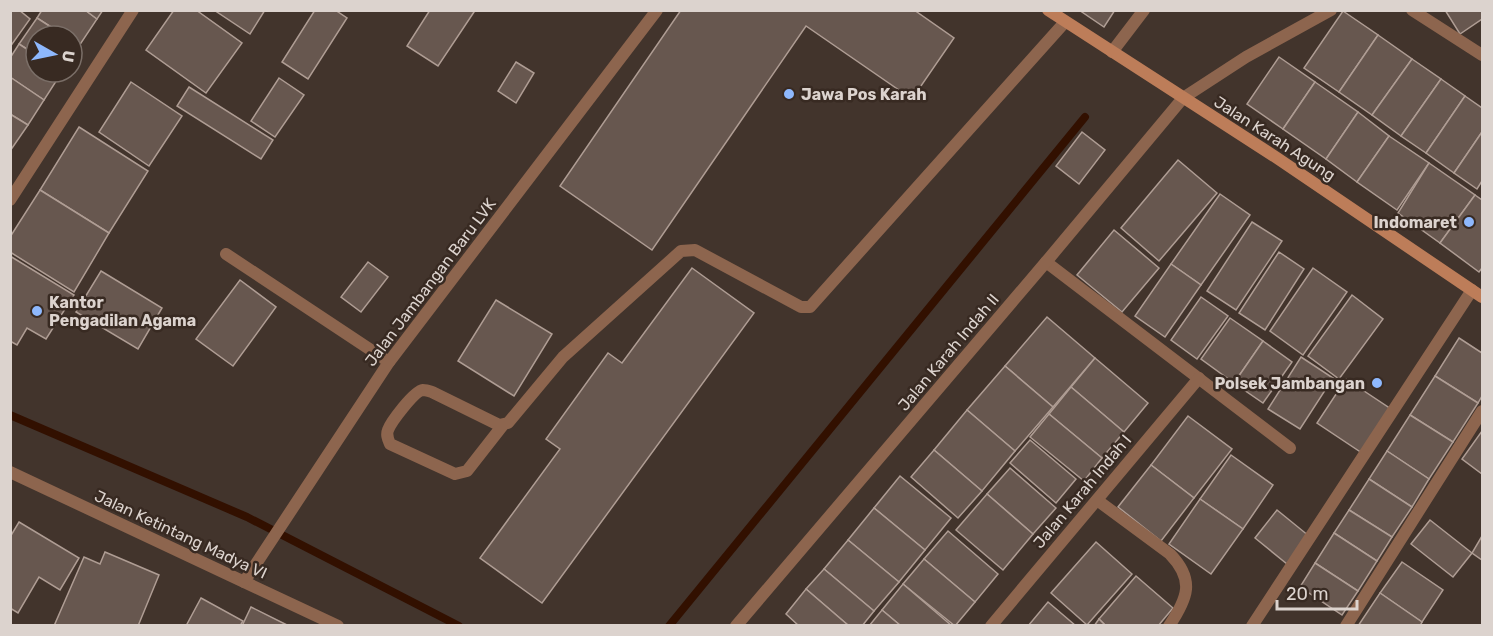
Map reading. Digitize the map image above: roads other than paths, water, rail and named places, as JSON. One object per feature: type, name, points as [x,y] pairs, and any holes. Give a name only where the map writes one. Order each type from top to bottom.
[{"type":"street","points":[[10,200],[133,10]]},
{"type":"street","name":"Jalan Jambangan Baru LVK","points":[[244,582],[389,362],[657,10]]},
{"type":"street","name":"Jalan Karah Agung","points":[[1048,10],[1277,158],[1477,293]]},
{"type":"street","points":[[1112,52],[1144,10]]},
{"type":"street","name":"Jalan Karah Indah II","points":[[736,626],[1183,98],[1246,57],[1331,10]]},
{"type":"street","points":[[1412,10],[1482,55]]},
{"type":"street","points":[[503,425],[423,390],[408,401],[388,429],[387,437],[390,444],[455,474],[466,471],[563,357],[681,251],[695,250],[801,307],[813,304],[1065,22]]},
{"type":"street","points":[[226,254],[389,362]]},
{"type":"street","points":[[1046,262],[1290,448]]},
{"type":"street","points":[[1252,626],[1477,293]]},
{"type":"street","name":"Jalan Karah Indah I","points":[[991,626],[1198,378]]},
{"type":"street","points":[[1346,626],[1482,411]]},
{"type":"street","name":"Jalan Ketintang Madya VI","points":[[10,472],[338,626]]},
{"type":"street","points":[[1097,500],[1170,554],[1180,565],[1185,574],[1186,592],[1168,626]]},
{"type":"waterway","points":[[669,626],[1085,117]]},
{"type":"waterway","points":[[10,415],[247,517],[459,626]]},
{"type":"place","name":"Jawa Pos Karah","points":[[789,94]]},
{"type":"place","name":"Indomaret","points":[[1469,222]]},
{"type":"place","name":"Kantor Pengadilan Agama","points":[[37,311]]},
{"type":"place","name":"Polsek Jambangan","points":[[1377,383]]}]
